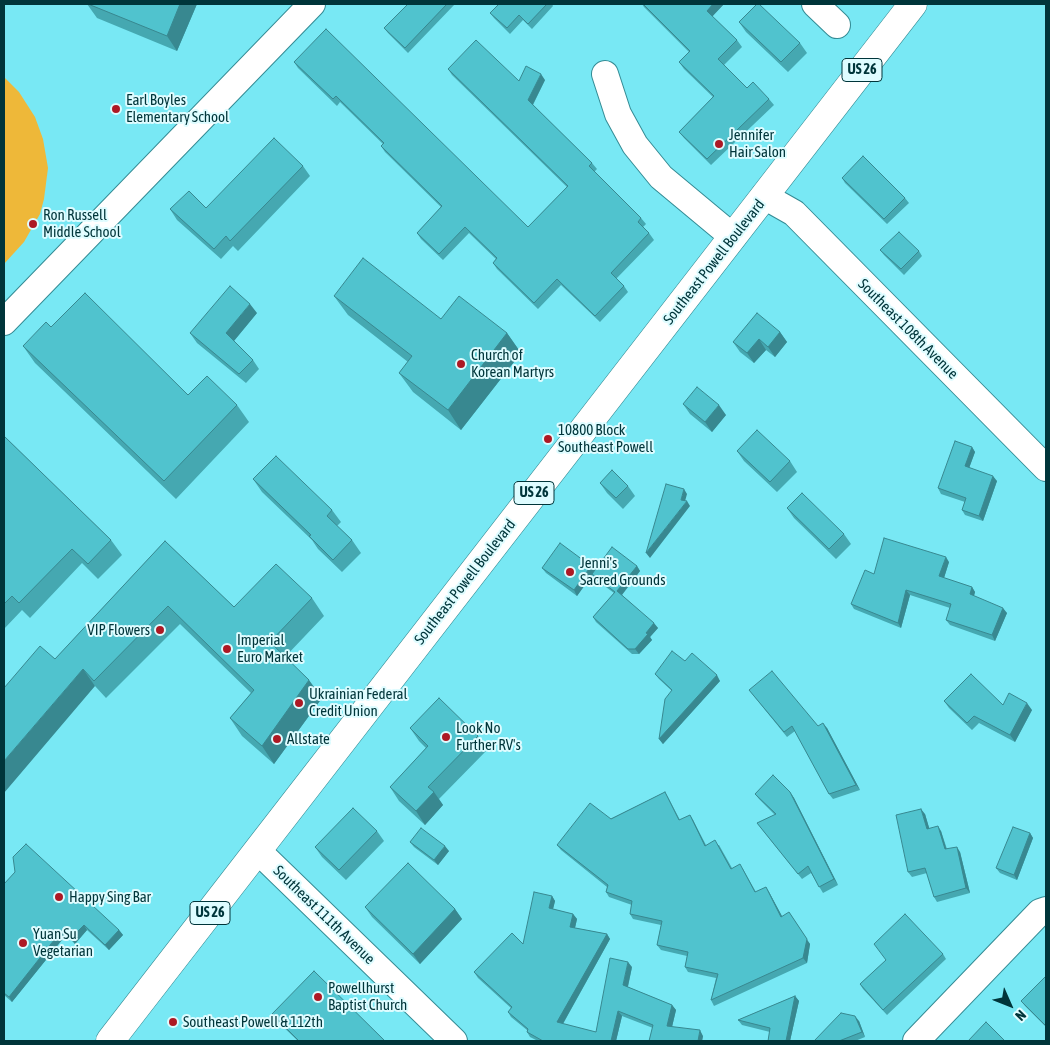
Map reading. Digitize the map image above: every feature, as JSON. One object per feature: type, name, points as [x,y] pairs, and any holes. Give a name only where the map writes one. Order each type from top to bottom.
[{"type":"main road","name":"Southeast Powell Boulevard","points":[[110,1041],[913,4]]},
{"type":"street","points":[[4,322],[312,4]]},
{"type":"street","points":[[815,4],[837,24]]},
{"type":"street","points":[[605,74],[618,114],[635,145],[661,177],[733,237]]},
{"type":"street","name":"Southeast 108th Avenue","points":[[764,196],[794,214],[1046,468]]},
{"type":"street","name":"Southeast 111th Avenue","points":[[258,851],[454,1041]]},
{"type":"street","points":[[916,1041],[1040,912],[1046,910]]},
{"type":"shaded area","points":[[4,77],[19,92],[35,117],[43,139],[48,168],[40,214],[24,242],[4,264]]},
{"type":"building","points":[[88,4],[180,4],[167,36]]},
{"type":"building","points":[[408,4],[447,4],[405,48],[384,28]]},
{"type":"building","points":[[499,4],[547,4],[528,24],[519,15],[507,28],[490,13]]},
{"type":"building","points":[[643,4],[713,4],[707,11],[737,40],[718,59],[747,88],[753,82],[769,99],[707,159],[679,132],[714,96],[679,62],[690,51]]},
{"type":"building","points":[[757,4],[800,43],[781,62],[739,22]]},
{"type":"building","points":[[326,29],[528,227],[568,186],[448,69],[476,40],[519,81],[526,66],[541,74],[528,100],[592,163],[589,166],[641,218],[638,222],[649,233],[611,273],[624,286],[595,316],[557,279],[534,303],[493,263],[497,258],[465,227],[439,254],[417,233],[442,206],[381,146],[384,143],[336,96],[333,99],[294,62]]},
{"type":"building","points":[[274,138],[303,166],[230,241],[226,236],[214,249],[170,209],[189,191],[206,208]]},
{"type":"building","points":[[863,156],[905,198],[884,219],[842,178]]},
{"type":"building","points":[[899,232],[919,251],[901,269],[880,250]]},
{"type":"building","name":"Church of Korean Martyrs","points":[[363,258],[441,319],[459,296],[507,333],[448,410],[399,373],[412,356],[334,296]]},
{"type":"building","points":[[230,286],[250,304],[226,333],[253,360],[239,374],[190,333]]},
{"type":"building","points":[[85,293],[188,395],[207,376],[237,405],[164,481],[23,346],[46,322],[51,327]]},
{"type":"building","points":[[757,313],[780,332],[768,347],[759,339],[747,353],[733,342]]},
{"type":"building","points":[[697,387],[719,405],[705,422],[683,404]]},
{"type":"building","points":[[757,430],[790,461],[770,482],[737,451]]},
{"type":"building","points":[[4,436],[111,540],[88,564],[72,549],[19,603],[12,596],[4,604]]},
{"type":"building","points":[[955,441],[972,447],[965,466],[993,476],[979,516],[962,510],[966,498],[938,488]]},
{"type":"building","points":[[276,456],[332,510],[327,516],[352,540],[333,560],[309,536],[311,535],[253,479]]},
{"type":"building","points":[[612,470],[628,486],[616,498],[600,483]]},
{"type":"building","points":[[666,484],[684,489],[681,500],[687,501],[646,553]]},
{"type":"building","points":[[802,493],[844,534],[829,549],[787,508]]},
{"type":"building","points":[[884,538],[946,557],[939,576],[972,587],[970,594],[1003,608],[992,635],[946,620],[951,604],[906,590],[898,623],[851,604],[865,570],[874,574]]},
{"type":"building","points":[[165,541],[234,607],[276,564],[312,598],[270,642],[309,680],[262,746],[230,718],[254,690],[168,606],[94,681],[83,669],[4,761],[4,688],[40,646],[55,659]]},
{"type":"building","name":"Jenni's Sacred Grounds","points":[[560,543],[591,566],[574,590],[542,568]]},
{"type":"building","points":[[612,547],[637,566],[617,591],[654,623],[646,633],[648,634],[635,649],[628,649],[593,617],[615,592],[592,574]]},
{"type":"building","points":[[672,651],[685,661],[692,653],[717,675],[659,739],[665,699],[672,690],[655,674]]},
{"type":"building","points":[[772,671],[818,726],[823,723],[856,785],[829,794],[792,726],[784,732],[749,690]]},
{"type":"building","points":[[971,674],[1003,705],[1009,693],[1027,703],[1010,735],[974,716],[967,723],[944,701]]},
{"type":"building","points":[[439,698],[478,736],[428,787],[434,792],[416,811],[390,787],[428,746],[410,728]]},
{"type":"building","points":[[773,775],[790,792],[834,879],[819,887],[808,866],[798,874],[757,823],[776,814],[755,794]]},
{"type":"building","points":[[665,792],[679,820],[690,815],[705,846],[715,840],[731,869],[740,864],[755,892],[766,887],[781,917],[789,912],[807,939],[803,958],[711,1000],[718,974],[685,967],[688,952],[657,945],[662,921],[630,914],[632,901],[606,892],[608,885],[557,845],[590,803],[611,819]]},
{"type":"building","points":[[353,808],[377,831],[339,870],[315,847]]},
{"type":"building","points":[[921,809],[927,829],[938,826],[945,849],[957,847],[966,888],[934,897],[925,868],[908,872],[896,815]]},
{"type":"building","points":[[1013,827],[1030,833],[1014,875],[996,868]]},
{"type":"building","points":[[421,828],[445,846],[434,860],[410,842]]},
{"type":"building","points":[[26,844],[119,930],[105,945],[84,925],[71,938],[62,930],[9,997],[4,993],[4,884],[15,872],[13,857]]},
{"type":"building","points":[[408,863],[455,909],[413,954],[365,907]]},
{"type":"building","points":[[534,892],[552,896],[549,908],[573,914],[570,927],[607,934],[557,1022],[596,1032],[610,958],[628,962],[623,985],[672,1005],[667,1026],[700,1030],[698,1041],[649,1041],[653,1025],[618,1011],[611,1041],[543,1041],[527,1032],[528,1029],[508,1012],[512,1007],[474,972],[512,933],[523,944]]},
{"type":"building","points":[[905,914],[943,954],[883,1010],[860,984],[886,960],[874,944]]},
{"type":"building","name":"Powellhurst Baptist Church","points":[[314,971],[385,1041],[299,1041],[272,1014]]},
{"type":"building","points":[[1046,976],[1046,1026],[1021,1001]]},
{"type":"building","points":[[795,996],[786,1041],[768,1041],[770,1028],[738,1020]]},
{"type":"building","points":[[841,1013],[855,1016],[862,1032],[839,1041],[814,1041]]},
{"type":"building","points":[[986,1022],[1005,1041],[968,1041]]},
{"type":"place","name":"Earl Boyles Elementary School","points":[[116,109]]},
{"type":"place","name":"Jennifer Hair Salon","points":[[719,144]]},
{"type":"place","name":"Ron Russell Middle School","points":[[33,224]]},
{"type":"place","name":"Church of Korean Martyrs","points":[[461,364]]},
{"type":"place","name":"10800 Block Southeast Powell","points":[[548,439]]},
{"type":"place","name":"Jenni's Sacred Grounds","points":[[570,572]]},
{"type":"place","name":"VIP Flowers","points":[[160,630]]},
{"type":"place","name":"Imperial Euro Market","points":[[227,649]]},
{"type":"place","name":"Ukrainian Federal Credit Union","points":[[299,703]]},
{"type":"place","name":"Look No Further RV's","points":[[446,737]]},
{"type":"place","name":"Allstate","points":[[277,739]]},
{"type":"place","name":"Happy Sing Bar","points":[[59,897]]},
{"type":"place","name":"Yuan Su Vegetarian","points":[[23,943]]},
{"type":"place","name":"Powellhurst Baptist Church","points":[[318,997]]},
{"type":"place","name":"Southeast Powell & 112th","points":[[173,1022]]}]
